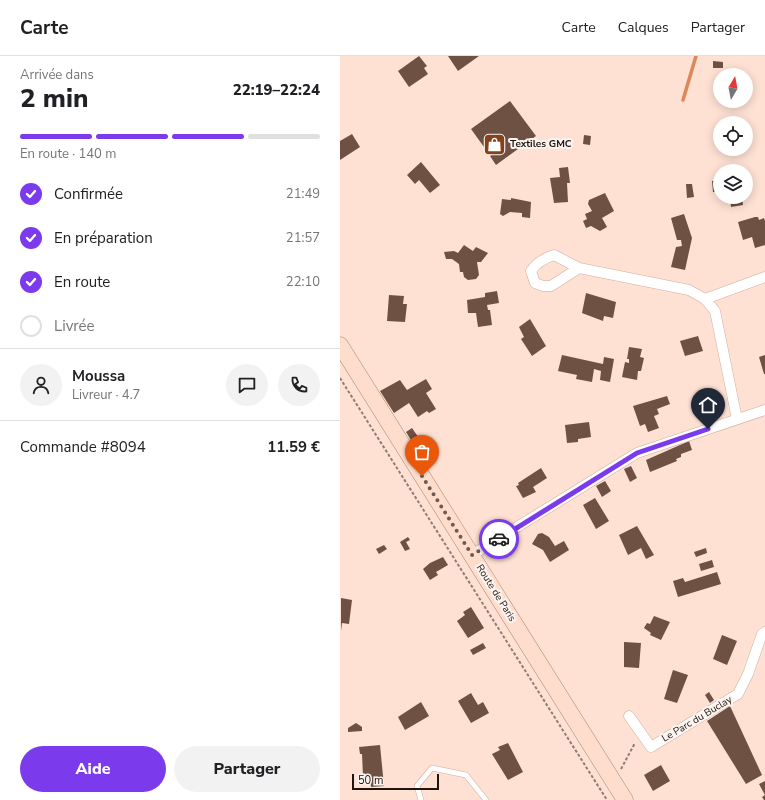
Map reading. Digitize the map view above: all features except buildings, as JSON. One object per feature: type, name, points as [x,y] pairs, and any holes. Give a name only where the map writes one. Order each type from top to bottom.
[{"type":"main road","name":"Route de Paris","points":[[341,348],[614,780],[625,800]]},
{"type":"street","points":[[579,268],[689,290],[706,299],[715,311],[736,419]]},
{"type":"street","points":[[706,299],[765,277]]},
{"type":"street","points":[[472,555],[637,453],[765,410]]},
{"type":"street","name":"Le Parc du Buclay","points":[[629,716],[652,747],[738,694],[748,674],[762,634],[765,632]]},
{"type":"lane","points":[[421,800],[417,786],[432,768],[466,775],[486,800]]},
{"type":"path","name":"Route de Paris","points":[[340,378],[607,800]]},
{"type":"path","points":[[614,780],[641,733]]},
{"type":"waterway","points":[[683,100],[696,56]]},
{"type":"way so far","points":[[422,476],[472,555],[499,539]]},
{"type":"place","name":"Textiles GMC","points":[[495,144]]},
{"type":"route","points":[[499,539],[637,453],[708,429]]}]
